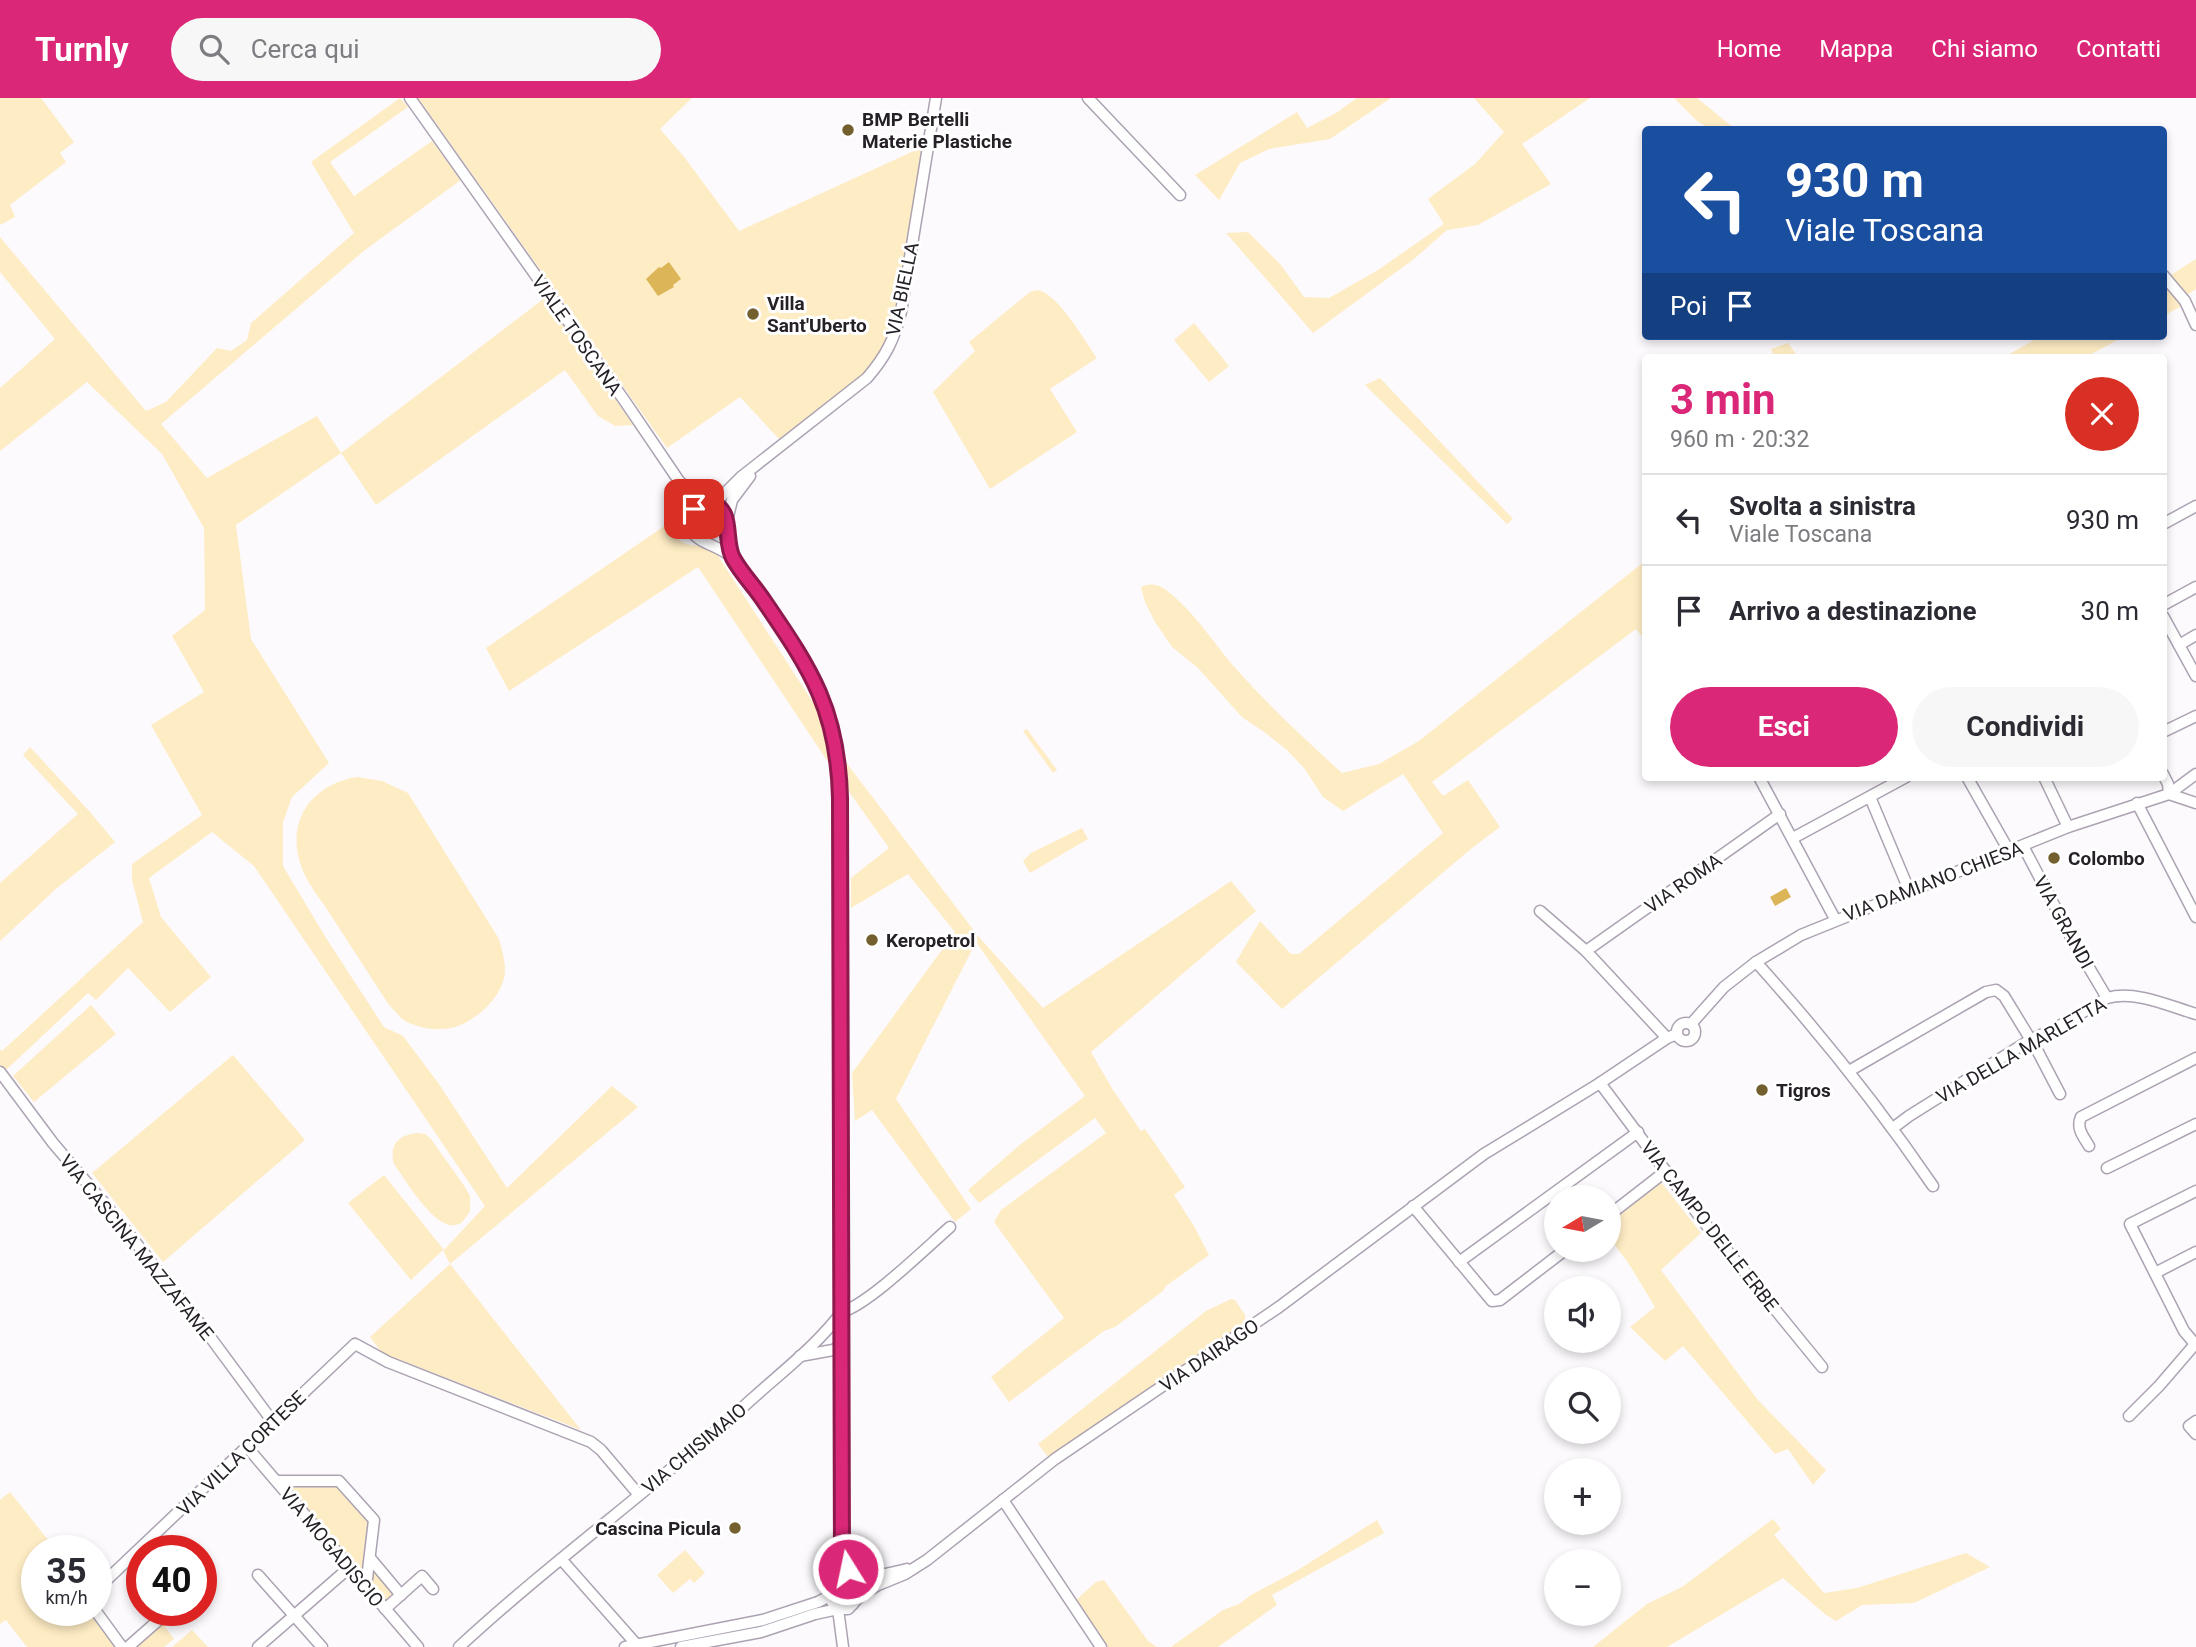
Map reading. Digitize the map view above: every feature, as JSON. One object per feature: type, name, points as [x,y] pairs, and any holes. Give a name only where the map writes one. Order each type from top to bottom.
[{"type":"street","name":"VIALE TOSCANA","points":[[410,98],[679,481],[706,504],[718,506],[723,510],[733,558]]},
{"type":"street","name":"VIA BIELLA","points":[[706,504],[722,496],[867,378],[884,358],[895,337],[901,312],[936,98]]},
{"type":"street","points":[[1088,98],[1180,195]]},
{"type":"street","points":[[2167,280],[2185,301],[2196,325]]},
{"type":"street","name":"VIA BIELLA","points":[[727,525],[732,500],[759,464]]},
{"type":"street","name":"VIALE TOSCANA","points":[[679,481],[688,505],[693,534],[733,558],[815,681],[828,713],[837,756],[840,821],[842,1563],[848,1589]]},
{"type":"street","points":[[690,518],[694,509],[706,504]]},
{"type":"street","points":[[2167,522],[2196,506]]},
{"type":"street","points":[[708,542],[719,538],[727,525]]},
{"type":"street","points":[[2167,603],[2196,587]]},
{"type":"street","points":[[2179,645],[2196,635]]},
{"type":"street","points":[[2168,636],[2179,645],[2196,676]]},
{"type":"street","points":[[2167,730],[2196,716]]},
{"type":"street","name":"VIA DAMIANO CHIESA","points":[[1691,1024],[1724,987],[1756,962],[1801,934],[2068,827],[2169,794],[2196,774]]},
{"type":"street","points":[[1763,781],[1835,919]]},
{"type":"street","points":[[1794,838],[1899,781]]},
{"type":"street","points":[[1969,781],[2009,851]]},
{"type":"street","points":[[2046,781],[2068,827]]},
{"type":"street","points":[[2166,781],[2169,794],[2196,803]]},
{"type":"street","points":[[1870,797],[1909,890]]},
{"type":"street","points":[[2137,803],[2196,917]]},
{"type":"street","name":"VIA ROMA","points":[[1586,951],[1780,814]]},
{"type":"street","name":"VIA GRANDI","points":[[2023,846],[2107,998]]},
{"type":"street","points":[[1540,911],[1586,951],[1672,1036],[1687,1041],[1692,1039],[1695,1031],[1691,1024],[1685,1022],[1679,1025],[1672,1036],[1484,1154],[1413,1206],[1492,1301],[1496,1302],[1549,1262]]},
{"type":"street","points":[[1756,962],[1849,1071],[1933,1186]]},
{"type":"street","points":[[1849,1071],[1986,992],[1996,990],[2004,996],[2060,1094]]},
{"type":"street","name":"VIA DELLA MARLETTA","points":[[1893,1128],[2030,1040],[2107,998],[2116,995],[2137,997],[2196,1014]]},
{"type":"street","points":[[2089,1146],[2079,1128],[2081,1117],[2196,1058]]},
{"type":"street","name":"VIA CASCINA MAZZAFAME","points":[[0,1073],[53,1143],[202,1326],[273,1422]]},
{"type":"street","name":"VIA CAMPO DELLE ERBE","points":[[1600,1083],[1735,1261],[1822,1367]]},
{"type":"street","points":[[2108,1168],[2196,1124]]},
{"type":"street","points":[[1459,1262],[1638,1132]]},
{"type":"street","points":[[1621,1206],[1666,1171]]},
{"type":"street","points":[[2129,1416],[2159,1387],[2195,1344],[2184,1331],[2130,1224],[2196,1191]]},
{"type":"street","name":"VIA DAIRAGO","points":[[878,1585],[918,1566],[1071,1447],[1279,1307],[1413,1206]]},
{"type":"street","name":"VIA CHISIMAIO","points":[[459,1647],[504,1606],[737,1413],[799,1356],[841,1312],[850,1310],[866,1299],[950,1227]]},
{"type":"street","points":[[2155,1273],[2196,1252]]},
{"type":"street","points":[[799,1356],[833,1350],[842,1345],[833,1336],[817,1338]]},
{"type":"street","name":"VIA VILLA CORTESE","points":[[112,1575],[355,1345],[388,1362],[591,1442],[639,1495]]},
{"type":"street","points":[[817,1352],[827,1356],[842,1370]]},
{"type":"street","name":"VIA MOGADISCIO","points":[[247,1447],[418,1647]]},
{"type":"street","points":[[277,1481],[340,1482],[374,1520],[366,1587]]},
{"type":"street","points":[[1003,1500],[1101,1647]]},
{"type":"street","points":[[370,1559],[401,1595]]},
{"type":"street","points":[[561,1559],[637,1645]]},
{"type":"street","name":"VIALE TOSCANA","points":[[834,1592],[842,1563]]},
{"type":"street","points":[[842,1563],[855,1573],[869,1576],[918,1566]]},
{"type":"street","points":[[258,1647],[350,1567]]},
{"type":"street","points":[[258,1575],[322,1647]]},
{"type":"street","points":[[385,1609],[422,1576],[433,1589]]},
{"type":"street","points":[[625,1647],[760,1621],[818,1602],[842,1588],[878,1585]]},
{"type":"street","points":[[681,1647],[731,1642],[811,1615],[844,1610],[878,1585]]},
{"type":"street","points":[[843,1644],[854,1596],[848,1589]]},
{"type":"street","points":[[834,1592],[832,1602],[838,1609],[843,1644]]},
{"type":"street","points":[[107,1626],[122,1647]]},
{"type":"street","points":[[128,1647],[152,1626]]},
{"type":"shaded area","points":[[0,98],[41,98],[74,142],[60,153],[66,162],[10,205],[15,217],[0,225]]},
{"type":"shaded area","points":[[400,98],[408,107],[330,162],[354,196],[432,141],[461,180],[365,250],[161,424],[207,478],[317,416],[341,453],[236,525],[251,639],[329,763],[292,797],[283,822],[283,866],[384,1027],[403,1036],[439,1084],[507,1188],[612,1086],[638,1107],[450,1264],[443,1250],[411,1280],[348,1203],[384,1175],[444,1250],[485,1206],[254,866],[212,832],[149,878],[161,917],[211,977],[170,1012],[128,968],[96,1000],[88,993],[5,1071],[0,1065],[0,1049],[2,1051],[143,922],[132,880],[132,864],[202,815],[151,725],[204,692],[172,636],[205,610],[204,528],[162,454],[87,382],[0,451],[0,388],[55,339],[0,272],[0,237],[146,411],[166,402],[217,348],[231,351],[247,340],[251,323],[354,233],[311,162]]},
{"type":"shaded area","points":[[418,98],[692,98],[660,129],[739,231],[916,150],[918,137],[930,133],[892,335],[879,357],[864,374],[779,439],[740,397],[667,448]]},
{"type":"shaded area","points":[[1357,98],[1391,98],[1330,139],[1269,149],[1240,163],[1219,200],[1195,175],[1297,112],[1307,128]]},
{"type":"shaded area","points":[[1474,98],[1590,98],[1522,144],[1551,184],[1478,225],[1447,230],[1414,259],[1313,333],[1226,233],[1248,232],[1281,265],[1304,297],[1329,298],[1378,270],[1444,224],[1428,199],[1475,164],[1504,132]]},
{"type":"shaded area","points":[[1674,98],[1697,98],[1731,126],[1705,126]]},
{"type":"shaded area","points":[[2196,259],[2196,289],[2186,296],[2184,305],[2167,314],[2167,277]]},
{"type":"shaded area","points":[[669,262],[681,279],[674,287],[658,296],[646,279]]},
{"type":"shaded area","points":[[1037,290],[1045,293],[1061,307],[1097,358],[1050,389],[1077,432],[990,489],[933,392],[975,351],[969,342],[1030,292]]},
{"type":"shaded area","points":[[546,297],[633,425],[615,426],[598,416],[565,370],[376,505],[341,453]]},
{"type":"shaded area","points":[[1194,323],[1229,366],[1209,382],[1174,340]]},
{"type":"shaded area","points":[[2034,340],[2118,340],[2092,354],[2009,354]]},
{"type":"shaded area","points":[[1788,343],[1796,354],[1773,354],[1771,349]]},
{"type":"shaded area","points":[[1380,378],[1513,519],[1507,524],[1365,385]]},
{"type":"shaded area","points":[[666,525],[684,543],[711,545],[816,707],[845,761],[978,936],[1043,1008],[1231,881],[1256,911],[1091,1052],[1141,1131],[1145,1129],[1185,1187],[1174,1195],[1209,1255],[1115,1327],[1104,1331],[1009,1402],[991,1377],[1064,1318],[994,1222],[1001,1210],[1106,1133],[1095,1118],[979,1203],[968,1190],[1021,1144],[1085,1096],[976,942],[896,1099],[971,1209],[955,1222],[872,1110],[855,1121],[852,1073],[955,932],[908,874],[851,908],[851,878],[889,848],[832,768],[698,567],[509,691],[486,648]]},
{"type":"shaded area","points":[[1642,563],[1642,636],[1636,629],[1432,782],[1443,796],[1468,780],[1500,827],[1282,1009],[1236,962],[1260,921],[1291,954],[1299,954],[1443,833],[1403,774],[1343,811],[1323,797],[1304,768],[1287,750],[1242,717],[1197,667],[1172,647],[1155,622],[1141,587],[1157,585],[1176,599],[1250,684],[1342,773],[1379,764],[1419,741]]},
{"type":"shaded area","points":[[1027,729],[1057,770],[1053,773],[1023,731]]},
{"type":"shaded area","points":[[30,747],[115,842],[57,888],[0,941],[0,883],[78,814],[23,755]]},
{"type":"shaded area","points":[[357,777],[382,781],[408,793],[499,939],[505,975],[499,991],[483,1010],[465,1023],[433,1029],[409,1023],[401,1018],[389,1005],[304,873],[298,856],[297,839],[304,810],[313,798],[325,789],[340,781]]},
{"type":"shaded area","points":[[1082,828],[1088,839],[1030,873],[1023,861],[1031,853]]},
{"type":"shaded area","points":[[1786,888],[1791,897],[1775,906],[1770,897]]},
{"type":"shaded area","points":[[91,1005],[116,1034],[34,1102],[13,1076]]},
{"type":"shaded area","points":[[233,1055],[305,1140],[163,1262],[92,1173]]},
{"type":"shaded area","points":[[418,1133],[431,1139],[470,1196],[470,1211],[459,1224],[450,1225],[432,1214],[394,1164],[394,1146],[400,1138]]},
{"type":"shaded area","points":[[1661,1182],[1701,1233],[1661,1270],[1757,1399],[1826,1470],[1813,1485],[1788,1449],[1775,1454],[1683,1346],[1665,1361],[1630,1327],[1655,1307],[1621,1253],[1621,1214]]},
{"type":"shaded area","points":[[450,1264],[581,1430],[382,1353],[370,1337]]},
{"type":"shaded area","points":[[1231,1299],[1235,1300],[1245,1315],[1246,1324],[1238,1331],[1049,1458],[1038,1444],[1206,1311]]},
{"type":"shaded area","points":[[339,1485],[371,1521],[363,1575],[290,1486]]},
{"type":"shaded area","points":[[10,1492],[44,1535],[21,1535],[21,1626],[99,1626],[115,1647],[27,1647],[6,1620],[0,1624],[0,1500]]},
{"type":"shaded area","points":[[1773,1519],[1781,1529],[1774,1535],[1824,1593],[1857,1588],[1966,1553],[1990,1567],[1914,1603],[1862,1605],[1836,1621],[1783,1578],[1667,1647],[1593,1647],[1647,1604],[1682,1587]]},
{"type":"shaded area","points":[[1377,1520],[1384,1533],[1272,1595],[1277,1605],[1218,1647],[1171,1647],[1223,1610],[1239,1604],[1298,1570]]},
{"type":"shaded area","points":[[685,1550],[705,1573],[694,1583],[690,1579],[673,1593],[657,1575]]},
{"type":"shaded area","points":[[373,1568],[396,1596],[387,1604],[371,1584]]},
{"type":"shaded area","points":[[1104,1580],[1148,1641],[1157,1647],[1106,1647],[1075,1601],[1096,1582]]},
{"type":"shaded area","points":[[828,1602],[829,1606],[768,1625],[647,1647],[768,1624]]},
{"type":"shaded area","points":[[158,1626],[164,1626],[174,1639],[164,1647],[134,1647]]},
{"type":"shaded area","points":[[192,1630],[208,1647],[172,1647]]},
{"type":"place","name":"BMP Bertelli Materie Plastiche","points":[[848,130]]},
{"type":"place","name":"Villa Sant'Uberto","points":[[753,314]]},
{"type":"place","name":"Colombo","points":[[2054,858]]},
{"type":"place","name":"Keropetrol","points":[[872,940]]},
{"type":"place","name":"Tigros","points":[[1762,1090]]},
{"type":"place","name":"Cascina Picula","points":[[735,1528]]},
{"type":"route","points":[[694,509],[704,504],[718,506],[723,510],[733,558],[803,659],[822,697],[834,735],[840,798],[842,1564],[848,1569]]}]
